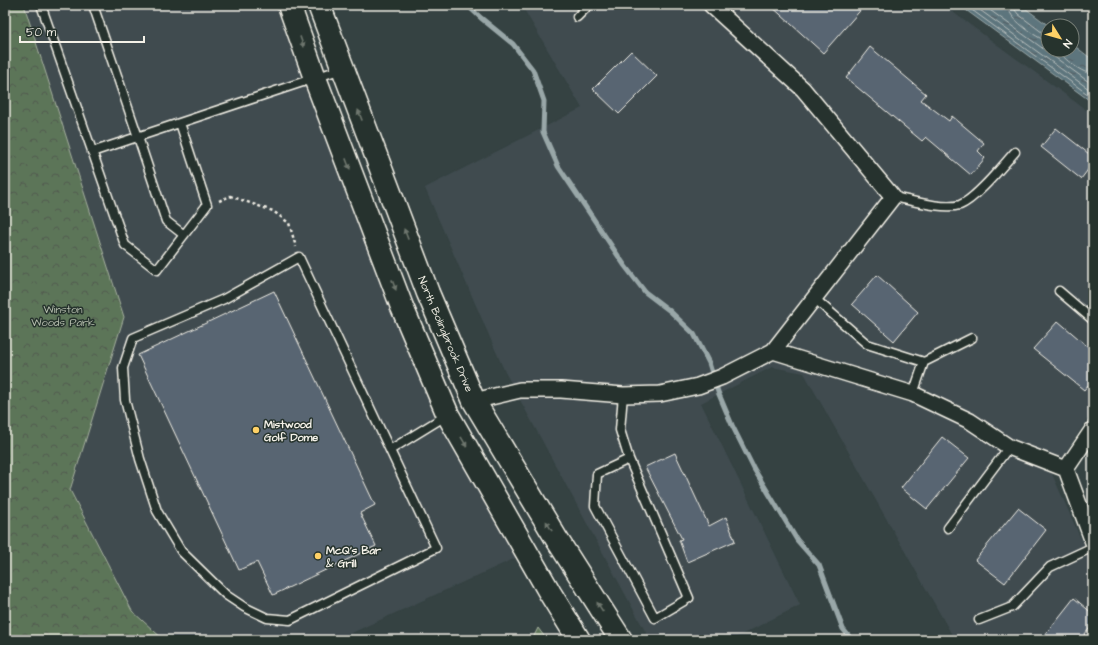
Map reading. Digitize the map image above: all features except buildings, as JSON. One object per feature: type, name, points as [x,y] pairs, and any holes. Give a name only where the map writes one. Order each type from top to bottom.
[{"type":"main road","points":[[289,5],[315,78],[402,307],[448,415],[550,593],[579,640]]},
{"type":"main road","name":"North Bolingbrook Drive","points":[[319,5],[428,293],[474,401],[556,538],[621,640]]},
{"type":"street","points":[[474,401],[520,390],[561,390],[623,395],[660,394],[698,386],[722,377],[773,351],[893,197],[803,89],[712,5]]},
{"type":"street","points":[[773,351],[913,394],[970,421],[1009,447],[1066,469],[1093,542]]},
{"type":"street","points":[[1066,469],[1093,429]]},
{"type":"lane","points":[[40,5],[125,245],[156,270],[207,205],[180,123]]},
{"type":"lane","points":[[92,5],[166,221],[184,235]]},
{"type":"lane","points":[[577,17],[590,5]]},
{"type":"lane","points":[[92,152],[343,69]]},
{"type":"lane","points":[[893,197],[936,205],[949,206],[960,204],[973,197],[1015,152]]},
{"type":"lane","points":[[299,257],[436,548],[290,620],[267,618],[244,607],[226,595],[181,551],[157,511],[140,460],[125,400],[123,368],[133,338],[224,299],[299,257]]},
{"type":"lane","points":[[1059,291],[1093,320]]},
{"type":"lane","points":[[814,298],[867,344],[924,362],[972,338]]},
{"type":"lane","points":[[913,394],[924,362]]},
{"type":"lane","points":[[623,395],[620,430],[629,459],[689,598],[655,618],[595,506],[597,474],[629,459]]},
{"type":"lane","points":[[390,450],[448,415]]},
{"type":"lane","points":[[948,528],[1009,447]]},
{"type":"lane","points":[[978,620],[1012,607],[1050,567],[1093,547]]},
{"type":"path","points":[[207,205],[230,196],[273,211],[289,223],[299,257]]},
{"type":"shaded area","points":[[24,5],[275,5],[323,130],[445,433],[520,556],[336,640],[164,640],[132,611],[70,490],[124,317]]},
{"type":"shaded area","points":[[517,5],[943,5],[1093,115],[1093,410],[1052,474],[1080,537],[1093,558],[1093,640],[955,640],[804,373],[772,367],[701,403],[800,605],[731,640],[650,640],[505,372],[425,188],[582,108],[525,11]]},
{"type":"green space","name":"Winston Woods Park","points":[[5,5],[24,5],[124,317],[70,490],[132,611],[164,640],[5,640]]},
{"type":"green space","points":[[538,628],[547,640],[532,640]]},
{"type":"water","points":[[959,5],[1021,5],[1040,19],[1040,58],[1080,58],[1080,50],[1093,60],[1093,103]]},
{"type":"waterway","points":[[467,5],[513,44],[533,70],[544,101],[543,132],[558,166],[625,266],[645,292],[670,311],[694,334],[709,363],[718,392],[732,425],[754,469],[797,540],[819,565],[843,629],[852,640]]},
{"type":"place","name":"Mistwood Golf Dome","points":[[256,430]]},
{"type":"place","name":"McQ's Bar & Grill","points":[[318,556]]}]
